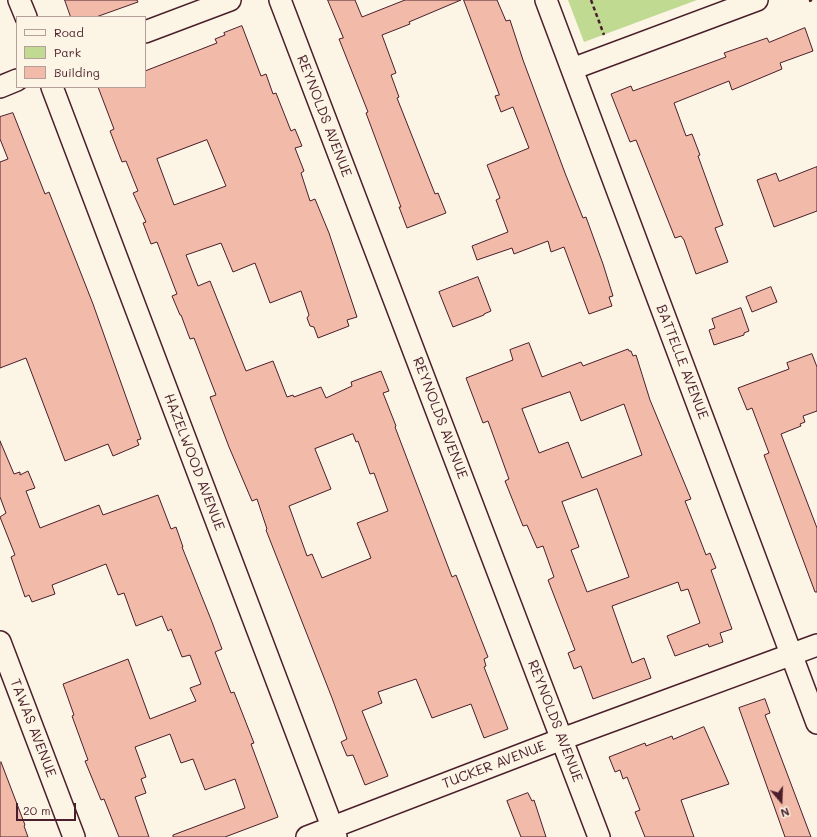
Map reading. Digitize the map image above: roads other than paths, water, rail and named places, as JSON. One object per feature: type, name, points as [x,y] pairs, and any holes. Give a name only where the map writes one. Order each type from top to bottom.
[{"type":"street","points":[[19,0],[26,16]]},
{"type":"street","points":[[146,32],[230,0]]},
{"type":"street","name":"REYNOLDS AVENUE","points":[[280,0],[599,837]]},
{"type":"street","name":"BATTELLE AVENUE","points":[[546,0],[817,723]]},
{"type":"street","points":[[572,69],[757,0]]},
{"type":"street","points":[[0,87],[16,80]]},
{"type":"street","name":"HAZELWOOD AVENUE","points":[[52,88],[334,832]]},
{"type":"street","name":"TAWAS AVENUE","points":[[0,642],[74,837]]},
{"type":"street","name":"TUCKER AVENUE","points":[[307,837],[334,832],[562,739],[817,646]]}]
